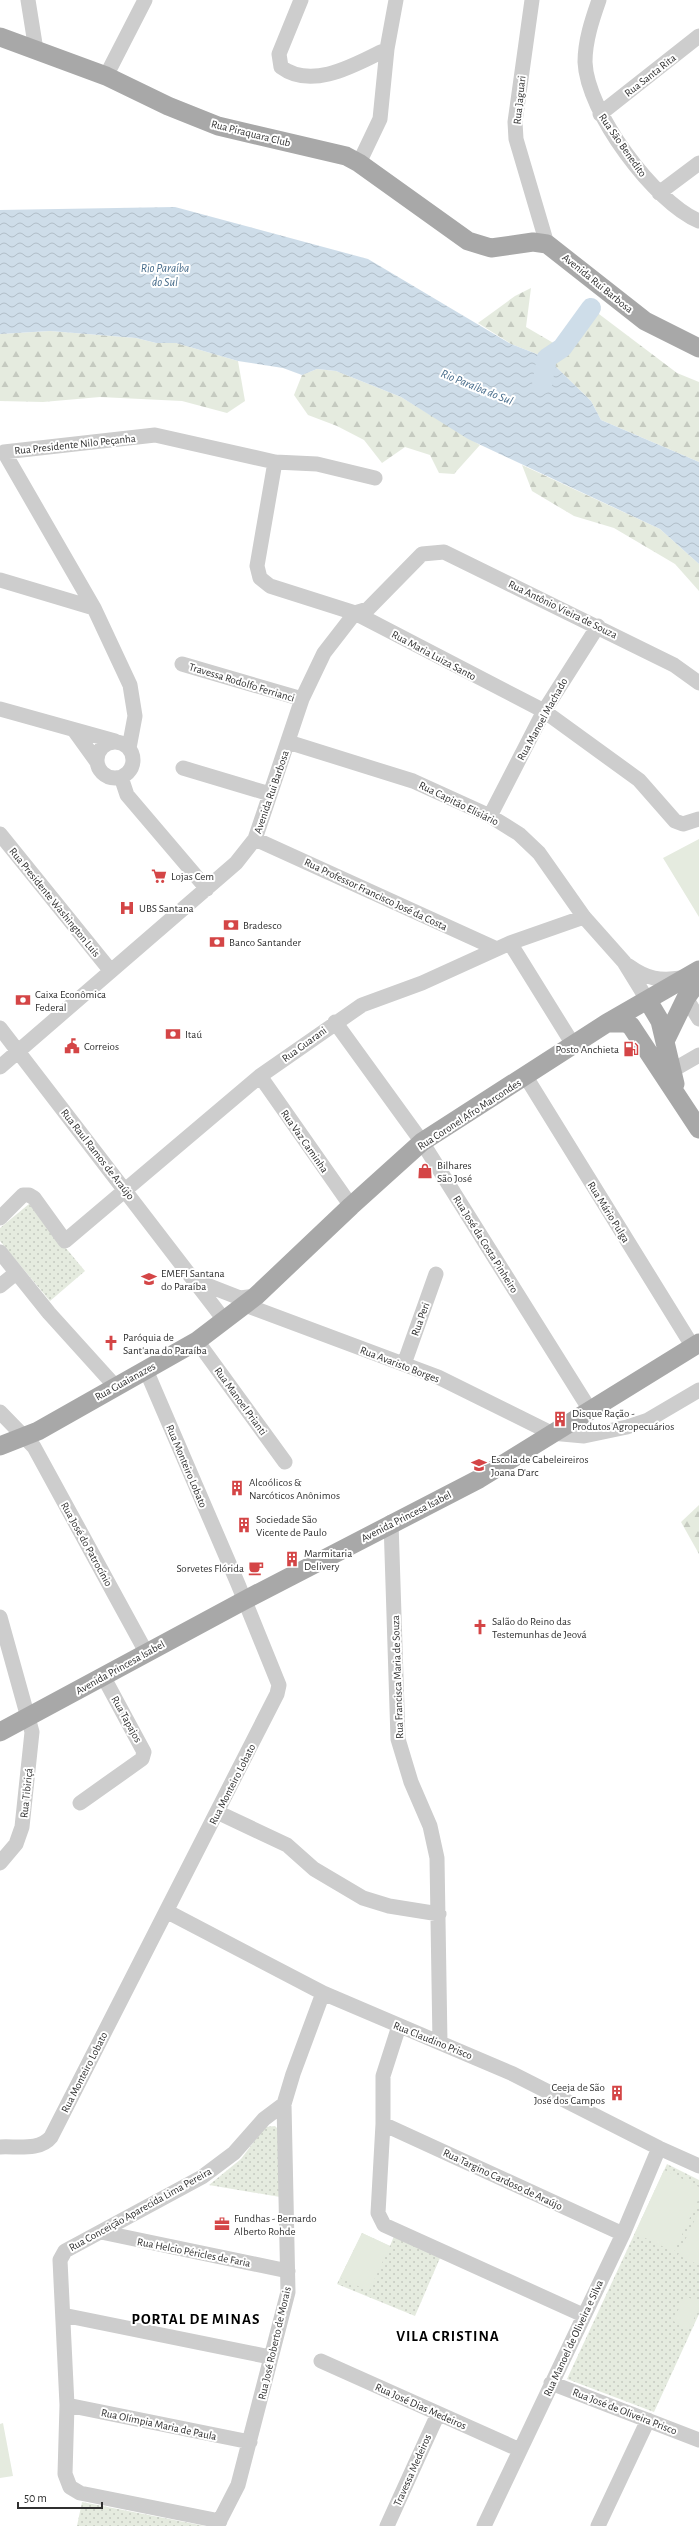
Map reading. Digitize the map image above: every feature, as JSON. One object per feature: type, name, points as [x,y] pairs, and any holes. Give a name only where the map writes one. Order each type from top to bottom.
[{"type":"main road","name":"Rua Piraquara Club","points":[[0,37],[106,76],[168,106],[218,126],[346,156],[359,163],[468,241],[491,248],[533,242],[547,244]]},
{"type":"main road","name":"Avenida Rui Barbosa","points":[[547,244],[645,321],[699,348]]},
{"type":"main road","name":"Rua Coronel Afro Marcondes","points":[[250,1301],[422,1142],[526,1077],[607,1023],[691,979],[699,970]]},
{"type":"main road","points":[[666,1041],[686,998],[691,979]]},
{"type":"main road","points":[[648,1001],[659,1017],[673,1070],[676,1092]]},
{"type":"main road","points":[[607,1023],[626,1023],[631,1026],[699,1129]]},
{"type":"main road","name":"Rua Guaianazes","points":[[0,1446],[26,1437],[197,1341],[250,1301]]},
{"type":"main road","name":"Avenida Princesa Isabel","points":[[0,1732],[146,1652],[391,1522],[479,1479],[551,1433],[696,1345]]},
{"type":"street","points":[[28,0],[36,50]]},
{"type":"street","points":[[106,76],[145,0]]},
{"type":"street","points":[[301,0],[279,54],[281,67],[286,71],[313,75],[333,74],[387,49]]},
{"type":"street","points":[[359,163],[380,119],[387,49],[396,0]]},
{"type":"street","name":"Rua Jaguari","points":[[532,0],[515,122],[521,159],[547,244]]},
{"type":"street","name":"Rua São Benedito","points":[[599,0],[587,38],[585,63],[600,114],[659,194],[687,216],[699,221]]},
{"type":"street","name":"Rua Santa Rita","points":[[600,114],[699,36]]},
{"type":"street","points":[[659,194],[699,163]]},
{"type":"street","name":"Rua Presidente Nilo Peçanha","points":[[129,748],[135,716],[130,685],[94,608],[4,452],[155,435],[275,462],[317,464],[375,478]]},
{"type":"street","name":"Rua Maria Luiza Santo","points":[[275,462],[257,566],[260,578],[270,586],[355,613],[544,711],[639,780],[675,821],[694,821]]},
{"type":"street","name":"Rua Antônio Vieira de Souza","points":[[355,613],[368,609],[422,554],[444,552],[598,626],[674,665],[699,683]]},
{"type":"street","points":[[0,580],[94,608]]},
{"type":"street","name":"Avenida Rui Barbosa","points":[[0,1067],[110,970],[236,863],[255,838],[302,699],[324,653],[355,613]]},
{"type":"street","name":"Rua Manoel Machado","points":[[490,816],[544,711],[598,626]]},
{"type":"street","name":"Travessa Rodolfo Ferrianci","points":[[182,664],[302,699]]},
{"type":"street","points":[[0,709],[74,730],[115,742],[129,748],[132,753],[132,765],[126,774],[121,777],[105,775],[74,730]]},
{"type":"street","points":[[97,762],[100,750],[109,742],[115,742]]},
{"type":"street","name":"Rua Capitão Elisiário","points":[[288,742],[413,780],[490,816],[519,834],[539,853],[584,917],[624,962],[648,1001]]},
{"type":"street","points":[[183,768],[270,794]]},
{"type":"street","points":[[121,777],[127,795],[207,889]]},
{"type":"street","name":"Rua Presidente Washington Luis","points":[[0,834],[110,970]]},
{"type":"street","name":"Rua Professor Francisco José da Costa","points":[[255,838],[497,949]]},
{"type":"street","name":"Rua Guarani","points":[[16,1201],[23,1195],[29,1195],[34,1198],[65,1241],[125,1188],[260,1076],[335,1022],[362,1005],[422,983],[510,943],[584,917]]},
{"type":"street","points":[[510,943],[574,1046]]},
{"type":"street","points":[[624,962],[650,979],[664,981],[691,979]]},
{"type":"street","points":[[686,998],[699,1018]]},
{"type":"street","name":"Rua José da Costa Pinheiro","points":[[335,1022],[422,1142],[590,1410]]},
{"type":"street","name":"Rua Raul Ramos de Araújo","points":[[0,1028],[125,1188],[225,1321]]},
{"type":"street","points":[[673,1070],[699,1056]]},
{"type":"street","name":"Rua Vaz Caminha","points":[[260,1076],[351,1206]]},
{"type":"street","name":"Rua Mário Pulga","points":[[526,1077],[696,1345]]},
{"type":"street","points":[[0,1203],[16,1201]]},
{"type":"street","points":[[0,1218],[16,1201]]},
{"type":"street","points":[[0,1252],[16,1273],[115,1386]]},
{"type":"street","points":[[0,1286],[16,1273]]},
{"type":"street","name":"Rua Peri","points":[[404,1364],[436,1274]]},
{"type":"street","points":[[196,1281],[250,1301]]},
{"type":"street","name":"Rua Avaristo Borges","points":[[250,1301],[438,1377],[551,1433]]},
{"type":"street","name":"Rua Manoel Prianti","points":[[197,1341],[285,1462]]},
{"type":"street","name":"Rua Monteiro Lobato","points":[[0,2146],[39,2146],[46,2144],[51,2137],[168,1912],[277,1694],[279,1686],[245,1600],[146,1370]]},
{"type":"street","points":[[551,1433],[584,1436],[627,1427],[648,1420],[699,1390]]},
{"type":"street","name":"Rua José do Patrocínio","points":[[0,1412],[26,1437],[34,1447],[146,1652]]},
{"type":"street","name":"Rua Francisca Maria de Souza","points":[[391,1522],[398,1739],[411,1782],[430,1826],[436,1858],[439,1914],[440,2042]]},
{"type":"street","name":"Rua Tibiriçá","points":[[0,1617],[29,1716],[32,1732],[22,1827],[16,1844],[0,1863]]},
{"type":"street","name":"Rua Tapajos","points":[[80,1803],[142,1759],[144,1752],[103,1676]]},
{"type":"street","points":[[217,1812],[287,1845],[314,1869],[363,1898],[389,1906],[439,1914]]},
{"type":"street","name":"Rua Claudino Prisco","points":[[168,1912],[323,1993],[513,2074],[659,2148],[699,2166]]},
{"type":"street","name":"Rua José Roberto de Morais","points":[[218,2523],[238,2486],[270,2357],[288,2292],[284,2104],[293,2074],[323,1993]]},
{"type":"street","points":[[398,2026],[383,2076],[383,2124],[378,2213],[384,2225],[583,2315]]},
{"type":"street","name":"Rua Conceição Aparecida Lima Pereira","points":[[218,2523],[80,2493],[70,2487],[65,2474],[67,2405],[60,2260],[65,2251],[202,2177],[234,2153],[264,2119],[284,2104]]},
{"type":"street","name":"Rua Targino Cardoso de Araújo","points":[[383,2124],[623,2234]]},
{"type":"street","name":"Rua Manoel de Oliveira e Silva","points":[[484,2526],[583,2315],[623,2234],[659,2148]]},
{"type":"street","points":[[134,2215],[130,2229],[137,2241]]},
{"type":"street","name":"Rua Helcio Péricles de Faria","points":[[101,2232],[137,2241],[288,2271]]},
{"type":"street","points":[[63,2315],[270,2357]]},
{"type":"street","name":"Rua José Dias Medeiros","points":[[321,2361],[520,2450]]},
{"type":"street","name":"Rua José de Oliveira Prisco","points":[[551,2383],[699,2440]]},
{"type":"street","name":"Rua Olímpia Maria de Paula","points":[[67,2405],[250,2442]]},
{"type":"street","name":"Travessa Medeiros","points":[[387,2526],[438,2414]]},
{"type":"street","points":[[598,2526],[648,2420]]},
{"type":"green space","points":[[531,288],[526,327],[562,348],[591,308],[677,373],[699,382],[699,462],[601,420],[591,401],[547,358],[511,344],[478,323],[515,296]]},
{"type":"green space","points":[[50,331],[136,338],[156,343],[176,343],[238,361],[245,401],[227,413],[182,401],[100,397],[43,402],[0,401],[0,334]]},
{"type":"green space","points":[[317,369],[336,371],[401,397],[480,445],[454,474],[439,473],[430,455],[405,447],[382,463],[364,440],[337,426],[308,415],[294,395],[302,375]]},
{"type":"green space","points":[[522,465],[660,529],[699,564],[699,591],[675,564],[614,528],[574,516],[532,491]]},
{"type":"green space","points":[[699,839],[699,917],[663,858]]},
{"type":"green space","points":[[29,1204],[85,1271],[50,1301],[0,1241],[0,1228]]},
{"type":"green space","points":[[699,1505],[699,1554],[681,1522]]},
{"type":"green space","points":[[275,2126],[280,2131],[280,2197],[209,2185],[241,2159],[265,2127]]},
{"type":"green space","points":[[667,2164],[699,2180],[699,2314],[654,2412],[567,2379]]},
{"type":"green space","points":[[664,2170],[699,2187],[699,2198],[674,2252],[635,2233]]},
{"type":"green space","points":[[698,2213],[699,2214],[699,2265],[678,2255]]},
{"type":"green space","points":[[362,2233],[390,2246],[394,2236],[440,2258],[415,2316],[337,2284]]},
{"type":"green space","points":[[362,2233],[390,2246],[369,2291],[340,2278]]},
{"type":"green space","points":[[685,2296],[699,2302],[699,2308],[689,2329],[673,2321]]},
{"type":"green space","points":[[3,2423],[13,2476],[0,2478],[0,2424]]},
{"type":"green space","points":[[82,2502],[205,2526],[77,2526]]},
{"type":"water","name":"Rio Paraíba do Sul","points":[[175,207],[368,259],[511,344],[547,358],[591,401],[601,420],[699,462],[699,564],[660,529],[468,439],[401,397],[336,371],[317,369],[302,375],[283,368],[238,361],[176,343],[156,343],[136,338],[50,331],[0,334],[0,210]]},
{"type":"waterway","points":[[542,384],[547,358],[562,348],[591,308]]},
{"type":"place","name":"Lojas Cem","points":[[159,876]]},
{"type":"place","name":"UBS Santana","points":[[127,908]]},
{"type":"place","name":"Bradesco","points":[[231,925]]},
{"type":"place","name":"Banco Santander","points":[[217,942]]},
{"type":"place","name":"Caixa Econômica Federal","points":[[23,1000]]},
{"type":"place","name":"Itaú","points":[[173,1034]]},
{"type":"place","name":"Correios","points":[[72,1046]]},
{"type":"place","name":"Posto Anchieta","points":[[631,1049]]},
{"type":"place","name":"Bilhares São José","points":[[425,1171]]},
{"type":"place","name":"EMEFI Santana do Paraíba","points":[[149,1279]]},
{"type":"place","name":"Paróquia de Sant'ana do Paraíba","points":[[111,1343]]},
{"type":"place","name":"Disque Ração - Produtos Agropecuários","points":[[560,1419]]},
{"type":"place","name":"Escola de Cabeleireiros Joana D'arc","points":[[479,1465]]},
{"type":"place","name":"Alcoólicos & Narcóticos Anônimos","points":[[237,1488]]},
{"type":"place","name":"Sociedade São Vicente de Paulo","points":[[244,1525]]},
{"type":"place","name":"Marmitaria Delivery","points":[[292,1559]]},
{"type":"place","name":"Sorvetes Flórida","points":[[256,1568]]},
{"type":"place","name":"Salão do Reino das Testemunhas de Jeová","points":[[480,1627]]},
{"type":"place","name":"Ceeja de São José dos Campos","points":[[617,2093]]},
{"type":"place","name":"Fundhas - Bernardo Alberto Rohde","points":[[222,2224]]},
{"type":"district","name":"PORTAL DE MINAS","points":[[196,2319]]},
{"type":"district","name":"VILA CRISTINA","points":[[448,2336]]}]
